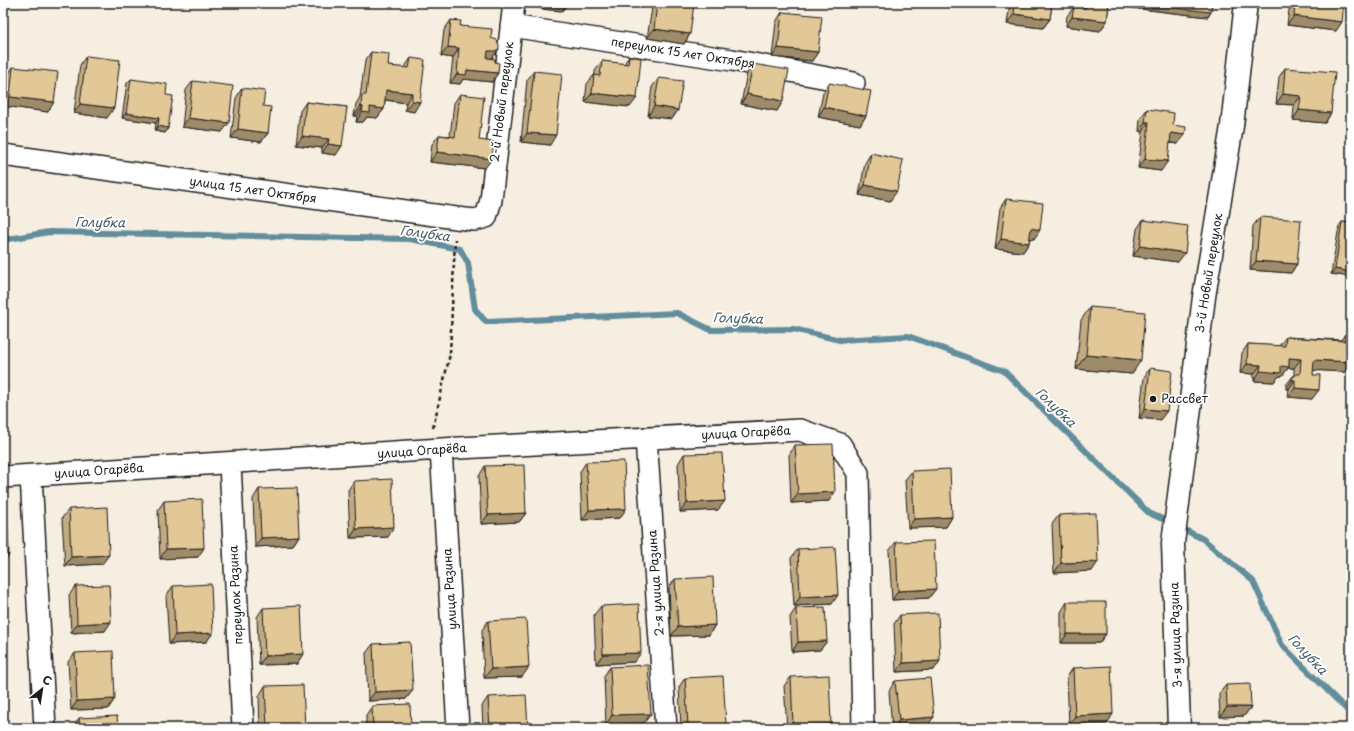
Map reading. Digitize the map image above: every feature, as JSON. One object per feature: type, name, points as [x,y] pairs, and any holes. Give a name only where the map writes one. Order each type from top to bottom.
[{"type":"street","name":"2-й Новый переулок","points":[[491,200],[514,3]]},
{"type":"street","name":"3-й Новый переулок","points":[[1173,543],[1204,297],[1232,126],[1246,3]]},
{"type":"street","name":"переулок 15 лет Октября","points":[[511,26],[732,60],[854,82]]},
{"type":"street","name":"улица 15 лет Октября","points":[[3,155],[475,220],[486,217],[491,200]]},
{"type":"street","name":"улица Огарёва","points":[[3,476],[31,476],[434,450],[800,430],[840,444],[858,473],[863,728]]},
{"type":"street","name":"2-я улица Разина","points":[[646,438],[666,728]]},
{"type":"street","name":"улица Разина","points":[[434,450],[458,728]]},
{"type":"street","name":"переулок Разина","points":[[230,463],[243,728]]},
{"type":"street","points":[[31,476],[45,728]]},
{"type":"street","name":"3-я улица Разина","points":[[1173,543],[1179,728]]},
{"type":"path","points":[[434,450],[450,354],[455,240]]},
{"type":"building","points":[[657,3],[694,4],[690,34],[654,29]]},
{"type":"building","points":[[1015,3],[1052,3],[1050,19],[1014,14]]},
{"type":"building","points":[[1087,3],[1109,3],[1107,21],[1072,17],[1074,7],[1086,8]]},
{"type":"building","points":[[1176,3],[1212,3],[1211,12],[1173,8]]},
{"type":"building","points":[[1295,3],[1344,3],[1342,22],[1294,16]]},
{"type":"building","points":[[782,12],[822,16],[818,52],[778,48]]},
{"type":"building","points":[[451,20],[461,21],[460,26],[492,29],[491,38],[497,40],[499,49],[495,51],[488,51],[487,58],[495,59],[495,62],[499,63],[498,73],[467,70],[466,75],[457,74],[459,48],[448,47]]},
{"type":"building","points":[[371,52],[389,54],[388,66],[409,68],[411,58],[425,60],[420,102],[412,101],[412,93],[386,90],[384,109],[370,107],[370,113],[362,112],[362,95],[366,95]]},
{"type":"building","points":[[86,56],[120,60],[114,108],[80,104]]},
{"type":"building","points":[[629,56],[641,58],[637,98],[592,93],[594,75],[600,76],[602,61],[628,64]]},
{"type":"building","points":[[753,64],[789,70],[783,101],[747,94]]},
{"type":"building","points":[[13,67],[58,72],[54,102],[10,97]]},
{"type":"building","points":[[1285,68],[1335,72],[1331,113],[1299,110],[1301,96],[1283,94]]},
{"type":"building","points":[[534,71],[562,74],[556,135],[527,133]]},
{"type":"building","points":[[659,78],[683,81],[678,110],[654,106]]},
{"type":"building","points":[[131,79],[167,84],[166,95],[173,96],[168,128],[158,126],[159,118],[126,113]]},
{"type":"building","points":[[193,81],[233,86],[229,123],[188,118]]},
{"type":"building","points":[[829,83],[871,91],[866,116],[824,107]]},
{"type":"building","points":[[242,88],[265,91],[263,106],[271,107],[268,133],[238,129]]},
{"type":"building","points":[[460,94],[484,97],[479,140],[494,142],[492,159],[437,152],[439,135],[455,137]]},
{"type":"building","points":[[306,102],[347,107],[342,146],[328,144],[329,139],[302,136]]},
{"type":"building","points":[[1147,109],[1174,113],[1173,125],[1186,127],[1185,135],[1171,133],[1168,161],[1145,159],[1149,122],[1145,122]]},
{"type":"building","points":[[871,153],[903,160],[897,191],[865,185]]},
{"type":"building","points":[[1006,199],[1043,203],[1040,230],[1031,228],[1029,243],[1001,239]]},
{"type":"building","points":[[1260,217],[1301,220],[1297,264],[1256,261]]},
{"type":"building","points":[[1143,220],[1188,226],[1185,253],[1140,246]]},
{"type":"building","points":[[1342,222],[1351,223],[1351,272],[1335,269]]},
{"type":"building","points":[[1090,307],[1145,312],[1141,360],[1086,355]]},
{"type":"building","points":[[1345,334],[1351,335],[1351,362],[1314,360],[1313,375],[1320,375],[1319,390],[1295,388],[1295,380],[1292,380],[1293,376],[1300,374],[1301,359],[1289,358],[1289,367],[1281,366],[1281,373],[1260,371],[1261,365],[1247,364],[1248,344],[1285,346],[1286,337],[1345,341]]},
{"type":"building","points":[[1150,368],[1172,371],[1167,411],[1145,409]]},
{"type":"building","points":[[833,444],[835,492],[798,494],[795,445]]},
{"type":"building","points":[[722,453],[725,501],[687,503],[684,454]]},
{"type":"building","points":[[624,461],[626,509],[589,510],[586,462]]},
{"type":"building","points":[[524,465],[526,513],[488,515],[485,466]]},
{"type":"building","points":[[950,469],[952,517],[914,519],[912,471]]},
{"type":"building","points":[[392,479],[394,527],[356,529],[354,481]]},
{"type":"building","points":[[297,488],[299,536],[261,538],[259,489]]},
{"type":"building","points":[[202,499],[204,548],[166,549],[164,501]]},
{"type":"building","points":[[3,507],[7,507],[9,555],[3,555]]},
{"type":"building","points":[[107,507],[109,555],[71,557],[69,509]]},
{"type":"building","points":[[1096,513],[1098,562],[1061,563],[1059,515]]},
{"type":"building","points":[[934,541],[936,589],[898,591],[896,542]]},
{"type":"building","points":[[835,547],[838,595],[800,597],[798,549]]},
{"type":"building","points":[[713,577],[715,625],[678,627],[675,579]]},
{"type":"building","points":[[211,584],[213,633],[175,635],[173,586]]},
{"type":"building","points":[[109,585],[111,622],[77,624],[76,586]]},
{"type":"building","points":[[1067,602],[1106,602],[1106,634],[1067,634]]},
{"type":"building","points":[[639,604],[641,653],[603,654],[601,606]]},
{"type":"building","points":[[301,606],[303,654],[265,656],[263,608]]},
{"type":"building","points":[[825,607],[827,641],[798,642],[796,608]]},
{"type":"building","points":[[938,613],[940,661],[903,663],[900,615]]},
{"type":"building","points":[[526,619],[529,667],[491,669],[488,621]]},
{"type":"building","points":[[410,642],[413,690],[375,692],[373,644]]},
{"type":"building","points":[[113,651],[115,699],[77,701],[75,653]]},
{"type":"building","points":[[648,665],[651,714],[612,715],[610,667]]},
{"type":"building","points":[[1111,666],[1113,714],[1075,716],[1073,668]]},
{"type":"building","points":[[829,675],[831,724],[793,725],[791,677]]},
{"type":"building","points":[[723,676],[726,725],[688,726],[685,678]]},
{"type":"building","points":[[930,678],[934,717],[899,720],[895,681]]},
{"type":"building","points":[[1250,684],[1251,707],[1227,707],[1226,685]]},
{"type":"building","points":[[303,685],[305,728],[267,728],[265,686]]},
{"type":"building","points":[[526,695],[528,728],[490,728],[488,697]]},
{"type":"building","points":[[410,704],[411,728],[373,728],[372,706]]},
{"type":"building","points":[[117,716],[118,728],[80,728],[79,718]]},
{"type":"waterway","name":"Голубка","points":[[3,240],[49,232],[410,239],[460,249],[468,263],[475,309],[486,322],[677,313],[711,330],[793,329],[840,340],[908,336],[1004,371],[1149,513],[1171,523]]},
{"type":"waterway","name":"Голубка","points":[[1179,527],[1203,539],[1253,581],[1282,645],[1351,714]]},
{"type":"place","name":"Рассвет","points":[[1153,399]]}]
